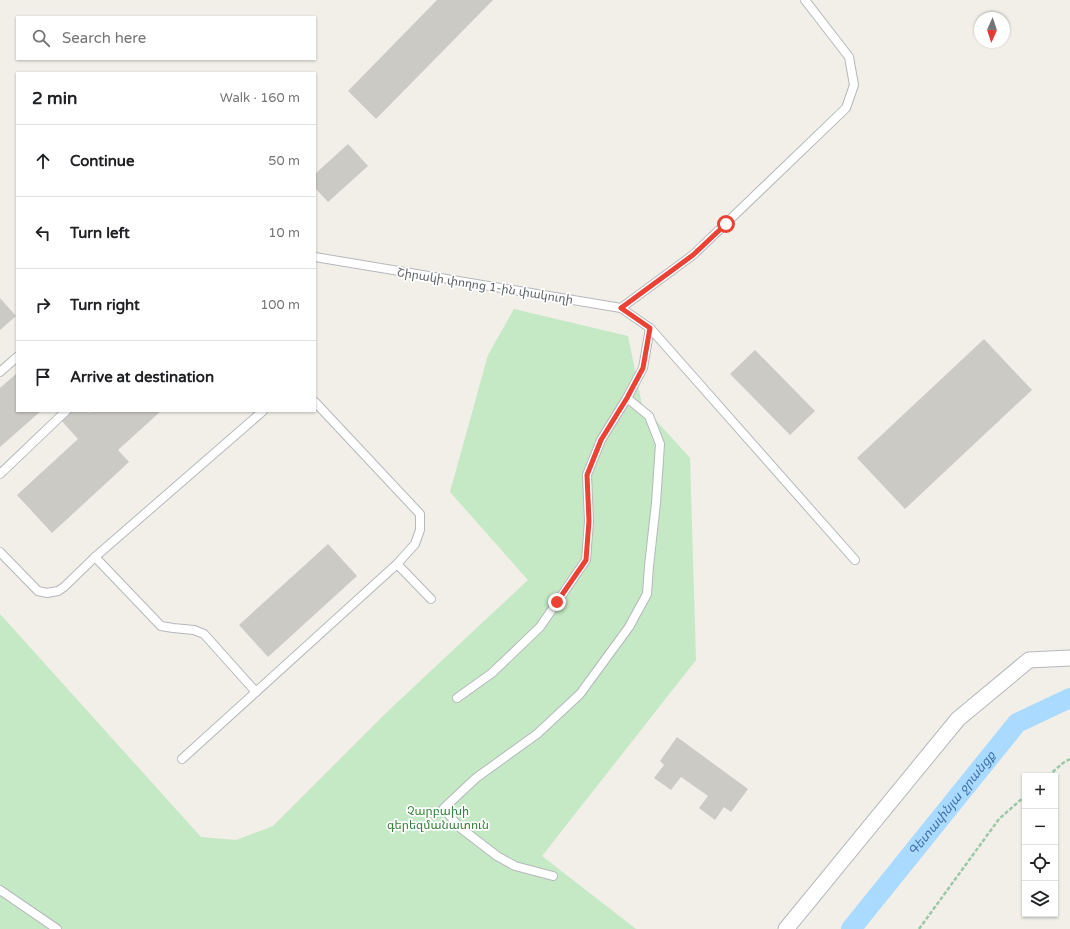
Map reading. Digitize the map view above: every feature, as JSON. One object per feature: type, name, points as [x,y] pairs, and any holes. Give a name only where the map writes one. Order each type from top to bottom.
[{"type":"street","points":[[786,929],[958,719],[1029,660],[1070,658]]},
{"type":"lane","points":[[621,308],[693,255],[846,108],[854,85],[849,57],[805,0]]},
{"type":"lane","name":"Շիրակի փողոց 1-ին փակուղի","points":[[316,257],[621,308],[650,328],[855,560]]},
{"type":"lane","points":[[457,698],[492,673],[540,627],[586,560],[589,521],[587,475],[601,440],[627,398],[643,368],[650,328]]},
{"type":"lane","points":[[0,372],[16,358]]},
{"type":"lane","points":[[553,876],[515,866],[497,856],[458,826],[444,808],[476,778],[537,734],[580,694],[629,627],[647,594],[660,444],[649,416],[627,398]]},
{"type":"lane","points":[[182,759],[397,564],[415,544],[420,530],[420,514],[316,403]]},
{"type":"lane","points":[[0,474],[65,412]]},
{"type":"lane","points":[[0,552],[38,591],[47,593],[58,591],[95,557],[263,412]]},
{"type":"lane","points":[[95,557],[161,626],[194,630],[204,634],[256,692]]},
{"type":"lane","points":[[397,564],[431,599]]},
{"type":"lane","points":[[0,890],[57,929]]},
{"type":"path","points":[[1051,773],[1070,759]]},
{"type":"path","points":[[919,929],[999,819],[1022,799]]},
{"type":"green space","name":"Չարբախի գերեզմանատուն","points":[[514,309],[628,336],[642,405],[690,458],[696,660],[542,856],[636,929],[0,929],[0,614],[201,837],[236,840],[273,826],[387,712],[528,580],[450,492],[488,355]]},
{"type":"building","points":[[437,0],[493,0],[376,119],[348,91]]},
{"type":"building","points":[[348,144],[368,166],[328,202],[316,189],[316,173]]},
{"type":"building","points":[[0,298],[16,316],[0,330]]},
{"type":"building","points":[[984,339],[1032,390],[905,509],[857,458]]},
{"type":"building","points":[[755,350],[815,411],[790,435],[730,374]]},
{"type":"building","points":[[16,374],[16,412],[40,412],[0,447],[0,388]]},
{"type":"building","points":[[68,412],[160,412],[118,450],[129,462],[52,533],[17,495],[78,439],[60,419]]},
{"type":"building","points":[[328,544],[357,576],[268,657],[239,625]]},
{"type":"building","points":[[677,737],[748,789],[731,812],[724,807],[715,820],[699,808],[708,796],[681,777],[671,790],[654,778],[664,765],[660,761]]},
{"type":"waterway","name":"Գետափնյա ջրանցք","points":[[851,929],[1017,723],[1070,698]]},
{"type":"route","points":[[557,602],[586,560],[589,521],[587,475],[601,440],[627,398],[643,368],[650,328],[621,308],[693,255],[726,224]]}]
